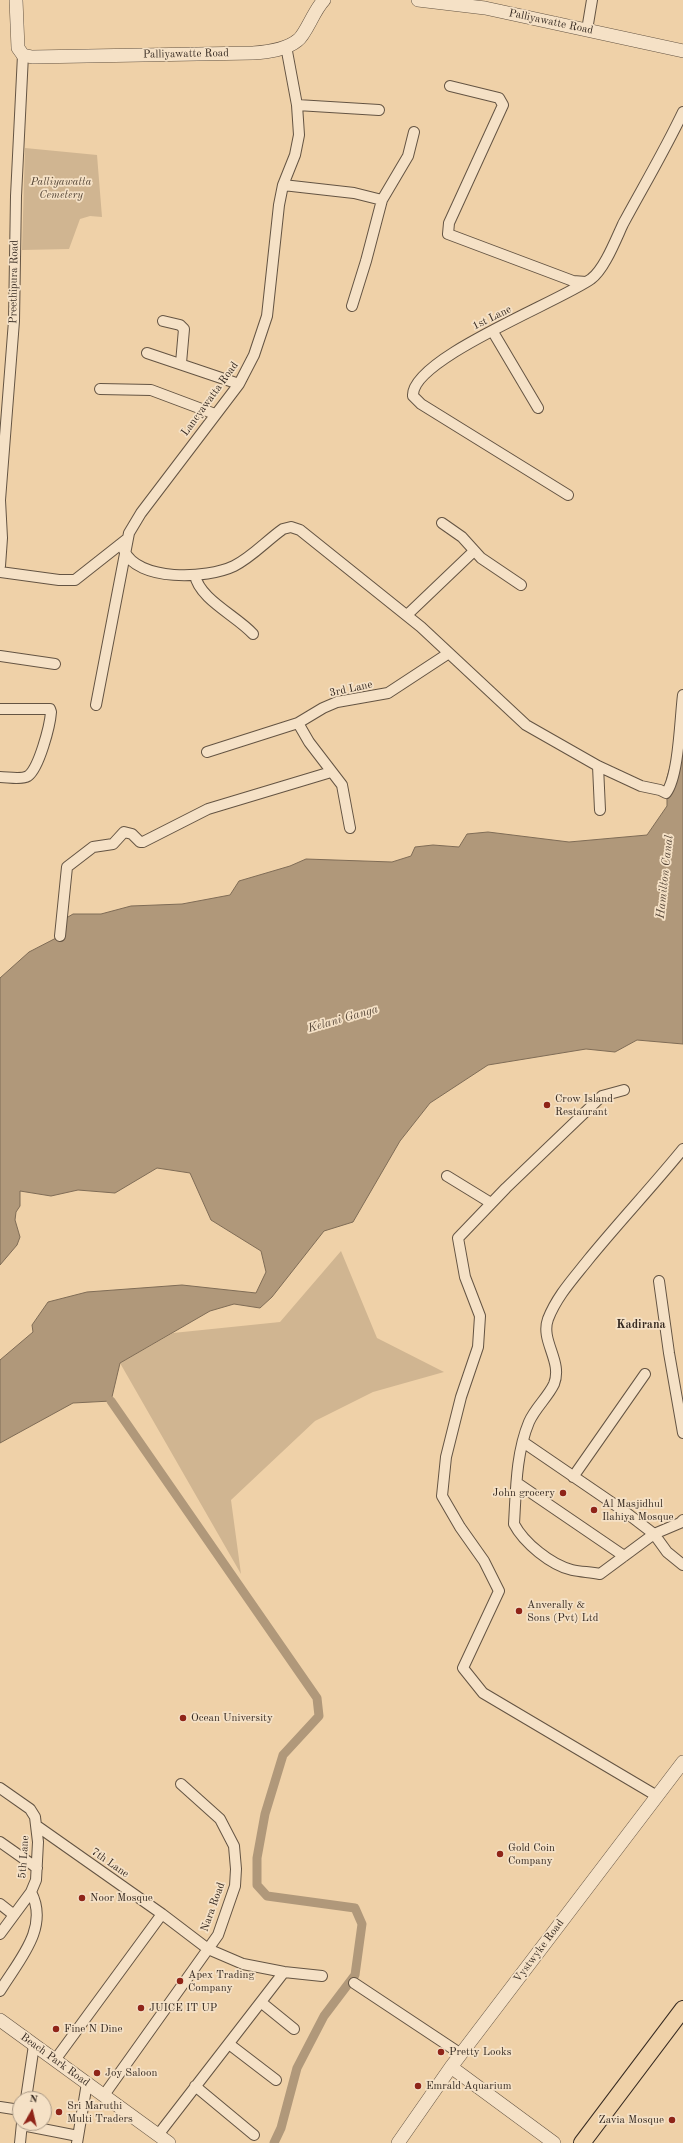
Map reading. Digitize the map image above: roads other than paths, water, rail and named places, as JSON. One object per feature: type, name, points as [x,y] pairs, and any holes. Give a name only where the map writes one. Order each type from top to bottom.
[{"type":"main road","points":[[582,2143],[683,2009]]},
{"type":"street","name":"Preethipura Road","points":[[0,566],[2,538],[0,500],[14,321],[16,196],[23,55],[18,48],[16,36],[16,0]]},
{"type":"street","name":"Palliyawatte Road","points":[[23,55],[32,57],[253,53],[278,50],[299,40],[314,12],[324,0]]},
{"type":"street","name":"Palliyawatte Road","points":[[418,0],[485,8],[683,51]]},
{"type":"street","points":[[587,30],[592,0]]},
{"type":"street","name":"Lancyawatta Road","points":[[96,705],[124,550],[132,526],[239,384],[254,356],[269,306],[273,246],[283,185],[295,156],[299,135],[298,105],[286,46]]},
{"type":"street","points":[[450,86],[499,98],[503,102],[503,108],[449,223],[448,234],[573,281],[586,282]]},
{"type":"street","points":[[298,105],[379,110]]},
{"type":"street","name":"1st Lane","points":[[568,495],[421,404],[413,396],[415,386],[430,368],[474,340],[493,332],[595,276],[604,262],[683,112]]},
{"type":"street","points":[[352,306],[366,261],[382,200],[408,156],[414,132]]},
{"type":"street","points":[[283,185],[354,193],[382,200]]},
{"type":"street","points":[[163,321],[180,325],[184,329],[181,363]]},
{"type":"street","points":[[493,332],[538,408]]},
{"type":"street","points":[[147,353],[181,363],[239,384]]},
{"type":"street","points":[[100,389],[151,390],[215,414]]},
{"type":"street","points":[[442,523],[462,537],[474,551],[495,568],[521,585]]},
{"type":"street","points":[[124,550],[128,558],[133,563],[150,571],[196,575],[233,566],[283,529],[288,527],[296,528],[407,615],[526,725],[598,766],[641,786],[666,793],[671,784],[674,767],[683,695]]},
{"type":"street","points":[[0,572],[59,580],[75,580],[127,539]]},
{"type":"street","points":[[407,615],[474,551]]},
{"type":"street","points":[[196,575],[198,583],[204,592],[253,634]]},
{"type":"street","name":"3rd Lane","points":[[207,752],[298,723],[322,708],[337,702],[388,693],[449,653]]},
{"type":"street","points":[[0,656],[55,664]]},
{"type":"street","points":[[0,709],[50,709],[51,712],[44,745],[32,772],[26,777],[21,778],[0,776]]},
{"type":"street","points":[[298,723],[309,742],[342,785],[350,828]]},
{"type":"street","points":[[598,766],[600,810]]},
{"type":"street","points":[[60,936],[67,868],[93,847],[109,846],[124,832],[132,834],[140,842],[143,842],[208,809],[331,772]]},
{"type":"street","points":[[624,1090],[602,1096],[458,1238],[465,1277],[480,1316],[478,1347],[461,1397],[446,1457],[442,1496],[460,1527],[484,1561],[499,1591],[463,1668],[483,1693],[657,1796]]},
{"type":"street","points":[[683,1149],[630,1209],[555,1300],[545,1330],[556,1365],[554,1384],[529,1421],[523,1442],[517,1483],[514,1524],[518,1531],[533,1546],[552,1561],[570,1570],[600,1574],[654,1534],[680,1524],[683,1520]]},
{"type":"street","points":[[447,1176],[491,1204]]},
{"type":"street","points":[[659,1282],[669,1353],[683,1433]]},
{"type":"street","points":[[573,1477],[645,1374]]},
{"type":"street","points":[[523,1442],[624,1511],[654,1534],[666,1552],[683,1565]]},
{"type":"street","points":[[517,1483],[624,1556]]},
{"type":"street","name":"Vystwyke Road","points":[[398,2143],[451,2067],[683,1762]]},
{"type":"street","name":"Nara Road","points":[[104,2095],[218,1935],[235,1886],[236,1869],[234,1846],[220,1819],[181,1784]]},
{"type":"street","name":"5th Lane","points":[[0,1788],[30,1809],[35,1817],[37,1826],[38,1868],[36,1880],[31,1892],[0,1934]]},
{"type":"street","name":"7th Lane","points":[[37,1826],[162,1914],[208,1949],[243,1964],[284,1972],[322,1976]]},
{"type":"street","points":[[0,1842],[38,1868]]},
{"type":"street","points":[[0,1991],[27,1951],[35,1929],[37,1909],[36,1901],[31,1892]]},
{"type":"street","points":[[0,1904],[14,1915]]},
{"type":"street","points":[[56,2060],[162,1914]]},
{"type":"street","points":[[158,2135],[195,2086],[262,2003],[284,1972]]},
{"type":"street","points":[[354,1983],[461,2054]]},
{"type":"street","points":[[262,2003],[294,2029]]},
{"type":"street","name":"Beach Park Road","points":[[0,2020],[169,2143]]},
{"type":"street","points":[[229,2044],[276,2080]]},
{"type":"street","points":[[27,2091],[34,2045]]},
{"type":"street","points":[[451,2067],[554,2143]]},
{"type":"street","points":[[48,2131],[77,2139],[86,2083]]},
{"type":"street","points":[[195,2086],[254,2135]]},
{"type":"street","points":[[0,2107],[12,2109]]},
{"type":"street","points":[[20,2143],[21,2131]]},
{"type":"water","points":[[683,722],[683,1044],[637,1040],[615,1052],[586,1049],[488,1065],[430,1103],[400,1141],[353,1222],[324,1231],[272,1297],[260,1308],[234,1304],[210,1311],[120,1363],[111,1401],[73,1403],[0,1443],[0,1360],[33,1332],[32,1325],[48,1302],[87,1292],[182,1285],[256,1293],[266,1272],[261,1251],[211,1220],[190,1173],[157,1168],[115,1193],[78,1190],[51,1196],[20,1191],[20,1206],[16,1212],[15,1220],[20,1237],[17,1245],[0,1265],[0,978],[29,952],[60,936],[63,920],[73,914],[101,914],[131,906],[182,904],[230,895],[239,881],[290,866],[306,859],[392,862],[411,856],[415,847],[433,845],[459,847],[467,834],[488,832],[569,842],[647,835],[667,806],[667,778]]},
{"type":"waterway","points":[[111,1401],[317,1698],[319,1716],[283,1755],[265,1814],[257,1858],[257,1885],[267,1896],[355,1908],[362,1924],[355,1975],[324,2016],[297,2068],[281,2128],[274,2143]]},
{"type":"place","name":"Crow Island Restaurant","points":[[547,1105]]},
{"type":"place","name":"John grocery","points":[[563,1493]]},
{"type":"place","name":"Al Masjidhul Ilahiya Mosque","points":[[594,1510]]},
{"type":"place","name":"Anverally & Sons (Pvt) Ltd","points":[[519,1611]]},
{"type":"place","name":"Ocean University","points":[[183,1718]]},
{"type":"place","name":"Gold Coin Company","points":[[500,1854]]},
{"type":"place","name":"Noor Mosque","points":[[82,1898]]},
{"type":"place","name":"Apex Trading Company","points":[[180,1981]]},
{"type":"place","name":"JUICE IT UP","points":[[141,2008]]},
{"type":"place","name":"Fine N Dine","points":[[56,2029]]},
{"type":"place","name":"Pretty Looks","points":[[441,2052]]},
{"type":"place","name":"Joy Saloon","points":[[97,2073]]},
{"type":"place","name":"Emrald Aquarium","points":[[418,2086]]},
{"type":"place","name":"Sri Maruthi Multi Traders","points":[[59,2112]]},
{"type":"place","name":"Zavia Mosque","points":[[672,2120]]},
{"type":"district","name":"Kadirana","points":[[641,1325]]},
{"type":"park label","name":"Palliyawatta Cemetery","points":[[61,188]]},
{"type":"water label","name":"Hamilton Canal","points":[[665,877]]},
{"type":"water label","name":"Kelani Ganga","points":[[343,1019]]}]
